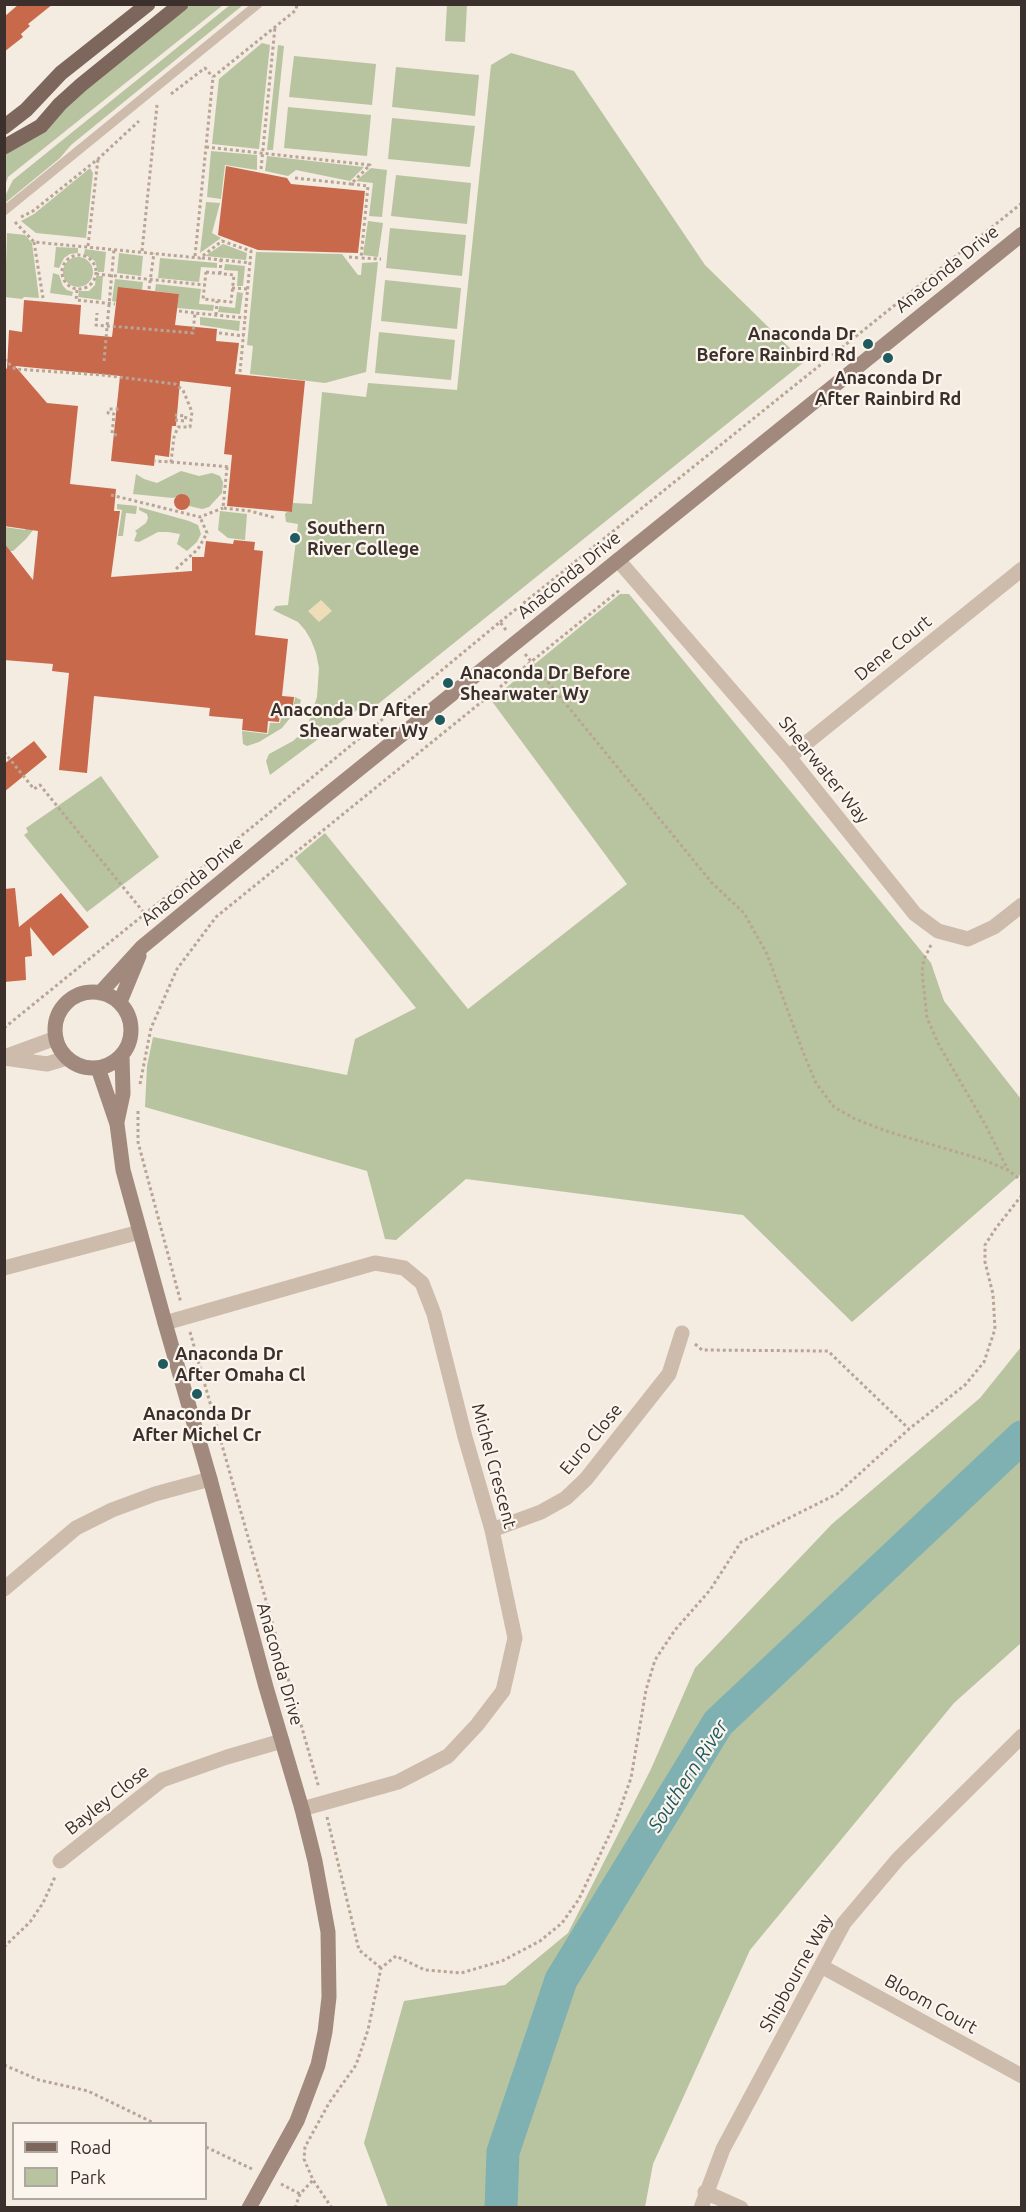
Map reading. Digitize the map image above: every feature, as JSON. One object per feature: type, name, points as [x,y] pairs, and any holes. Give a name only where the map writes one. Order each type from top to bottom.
[{"type":"main road","points":[[4,127],[26,110],[61,74],[148,4]]},
{"type":"main road","points":[[4,147],[41,126],[81,85],[181,4]]},
{"type":"main road","name":"Anaconda Drive","points":[[100,993],[142,947],[296,820],[1022,234]]},
{"type":"main road","name":"Anaconda Drive","points":[[117,1124],[123,1094],[122,1055],[129,1045],[131,1034],[131,1022],[120,1002],[142,947]]},
{"type":"main road","points":[[120,1002],[100,993],[87,993],[76,997],[66,1004],[59,1014],[56,1038],[60,1049],[76,1064],[98,1068],[116,1061],[122,1055]]},
{"type":"main road","name":"Anaconda Drive","points":[[98,1068],[117,1124],[123,1170],[302,1809],[315,1861],[328,1932],[330,1965],[325,2032],[318,2065],[304,2106],[286,2145],[249,2208]]},
{"type":"street","name":"Shearwater Way","points":[[618,560],[789,757],[915,914],[938,931],[968,939],[994,927],[1022,905]]},
{"type":"street","name":"Dene Court","points":[[789,757],[1022,569]]},
{"type":"street","points":[[4,1057],[56,1038]]},
{"type":"street","points":[[4,1057],[47,1064],[67,1058]]},
{"type":"street","points":[[4,1268],[140,1232]]},
{"type":"street","name":"Michel Crescent","points":[[165,1323],[375,1263],[404,1268],[422,1284],[434,1314],[465,1437],[492,1530],[514,1638],[503,1691],[477,1725],[448,1756],[398,1782],[302,1809]]},
{"type":"street","name":"Euro Close","points":[[492,1530],[541,1512],[566,1498],[586,1479],[669,1374],[682,1334]]},
{"type":"street","points":[[4,1588],[76,1528],[112,1510],[155,1494],[210,1479]]},
{"type":"street","name":"Bayley Close","points":[[60,1861],[162,1780],[282,1741]]},
{"type":"street","name":"Shipbourne Way","points":[[701,2208],[705,2192],[723,2149],[844,1923],[898,1859],[1020,1741]]},
{"type":"street","name":"Bloom Court","points":[[821,1966],[1022,2076]]},
{"type":"street","points":[[705,2192],[741,2208]]},
{"type":"lane","points":[[4,211],[258,4]]},
{"type":"path","points":[[195,257],[213,77],[296,10],[297,4]]},
{"type":"path","points":[[261,169],[275,27]]},
{"type":"path","points":[[164,98],[180,89],[205,68],[213,77]]},
{"type":"path","points":[[142,251],[157,103],[149,111]]},
{"type":"path","points":[[43,298],[34,242],[15,222],[19,217],[33,211],[98,159],[142,118]]},
{"type":"path","points":[[206,147],[370,165],[351,184]]},
{"type":"path","points":[[88,246],[98,159]]},
{"type":"path","points":[[295,178],[368,186],[361,258]]},
{"type":"path","points":[[4,1028],[500,622],[1022,203]]},
{"type":"path","points":[[200,258],[222,241],[251,251],[240,372]]},
{"type":"path","points":[[34,242],[251,262]]},
{"type":"path","points":[[81,255],[82,246]]},
{"type":"path","points":[[104,361],[114,249]]},
{"type":"path","points":[[149,289],[154,253]]},
{"type":"path","points":[[81,255],[90,260],[96,268],[96,273],[92,284],[77,290],[64,281],[61,270],[70,257],[81,255]]},
{"type":"path","points":[[349,257],[381,259]]},
{"type":"path","points":[[220,274],[221,260]]},
{"type":"path","points":[[206,272],[234,275],[231,302],[203,299],[205,285],[206,272]]},
{"type":"path","points":[[96,273],[205,285]]},
{"type":"path","points":[[232,288],[248,290]]},
{"type":"path","points":[[77,290],[76,300],[115,304]]},
{"type":"path","points":[[216,315],[217,301]]},
{"type":"path","points":[[179,311],[245,318]]},
{"type":"path","points":[[96,313],[96,325],[193,333],[195,313]]},
{"type":"path","points":[[219,333],[243,336]]},
{"type":"path","points":[[4,359],[15,369],[102,375],[175,384],[183,390],[192,412],[190,427],[178,427],[174,437],[171,462]]},
{"type":"path","points":[[117,435],[112,435],[114,414],[108,413],[109,409],[119,409]]},
{"type":"path","points":[[174,420],[185,421],[186,416],[175,415]]},
{"type":"path","points":[[155,461],[229,467],[223,508]]},
{"type":"path","points":[[111,495],[200,517],[223,508],[250,511],[276,518]]},
{"type":"path","points":[[176,569],[198,549],[207,533],[200,517]]},
{"type":"path","points":[[140,1086],[151,1028],[177,969],[216,917],[634,578]]},
{"type":"path","points":[[500,622],[712,883],[744,913],[767,954],[816,1083],[834,1107],[855,1119],[889,1132],[946,1147],[1008,1170],[1022,1181]]},
{"type":"path","points":[[4,752],[34,789],[40,786],[144,914]]},
{"type":"path","points":[[938,931],[924,959],[922,972],[927,1018],[939,1046],[985,1124],[1008,1170]]},
{"type":"path","points":[[138,1107],[138,1142],[185,1318],[324,1804],[359,1950],[381,1968]]},
{"type":"path","points":[[332,2208],[304,2159],[305,2147],[329,2103],[356,2064],[368,2030],[381,1968],[396,1956],[425,1970],[461,1973],[502,1961],[540,1941],[562,1923],[579,1899],[615,1823],[631,1778],[646,1690],[655,1660],[675,1630],[710,1590],[741,1542],[837,1494],[909,1429],[965,1385],[984,1362],[995,1329],[993,1294],[985,1262],[985,1245],[1022,1196]]},
{"type":"path","points":[[682,1334],[702,1350],[828,1351],[909,1429]]},
{"type":"path","points":[[4,1947],[30,1922],[44,1903],[53,1885],[60,1861]]},
{"type":"path","points":[[4,2065],[39,2080],[88,2091],[152,2122]]},
{"type":"path","points":[[207,2147],[256,2171]]},
{"type":"path","points":[[295,2208],[300,2194],[314,2180]]},
{"type":"path","points":[[279,2183],[300,2194]]},
{"type":"green space","points":[[190,5],[223,5],[8,177],[5,186],[5,155]]},
{"type":"green space","points":[[230,5],[243,5],[71,145],[60,158],[5,203],[5,196],[13,180]]},
{"type":"green space","points":[[447,5],[467,5],[465,42],[445,41]]},
{"type":"green space","points":[[262,43],[270,45],[259,149],[212,144],[219,79]]},
{"type":"green space","points":[[278,45],[284,46],[273,150],[267,150]]},
{"type":"green space","points":[[511,53],[574,71],[705,265],[804,362],[378,704],[365,704],[270,775],[266,761],[269,754],[293,741],[302,733],[308,724],[317,697],[319,668],[311,640],[298,622],[273,610],[276,606],[288,605],[298,524],[286,522],[285,514],[292,512],[293,503],[312,504],[322,392],[366,397],[368,383],[457,390],[491,65]]},
{"type":"green space","points":[[294,56],[376,64],[372,105],[289,97]]},
{"type":"green space","points":[[396,67],[479,75],[475,116],[392,107]]},
{"type":"green space","points":[[288,107],[371,115],[367,156],[284,148]]},
{"type":"green space","points":[[392,118],[475,126],[470,167],[388,159]]},
{"type":"green space","points":[[211,151],[257,155],[257,170],[225,165],[221,199],[207,197]]},
{"type":"green space","points":[[267,156],[364,167],[350,181],[296,170],[288,176],[265,171]]},
{"type":"green space","points":[[90,168],[93,173],[86,238],[36,233],[21,221],[34,214]]},
{"type":"green space","points":[[371,168],[387,170],[382,217],[369,216],[373,183],[356,181]]},
{"type":"green space","points":[[396,175],[471,183],[467,224],[391,216]]},
{"type":"green space","points":[[206,202],[220,203],[212,233],[221,238],[200,253]]},
{"type":"green space","points":[[368,221],[383,223],[378,257],[363,255]]},
{"type":"green space","points":[[390,228],[466,235],[462,276],[386,268]]},
{"type":"green space","points":[[7,233],[25,235],[32,243],[39,298],[5,297]]},
{"type":"green space","points":[[223,244],[247,253],[246,260],[205,256]]},
{"type":"green space","points":[[56,247],[78,248],[78,253],[64,258],[59,268],[54,267]]},
{"type":"green space","points":[[85,249],[106,252],[104,272],[98,272],[95,261],[84,254]]},
{"type":"green space","points":[[256,252],[342,254],[358,275],[361,275],[362,263],[378,262],[366,372],[325,383],[250,374],[253,346],[247,345]]},
{"type":"green space","points":[[119,253],[143,256],[141,276],[117,273]]},
{"type":"green space","points":[[78,257],[89,261],[93,272],[89,283],[78,287],[67,283],[63,272],[67,261]]},
{"type":"green space","points":[[160,258],[217,263],[217,268],[201,267],[199,282],[158,278]]},
{"type":"green space","points":[[225,264],[245,266],[243,286],[237,286],[238,271],[224,270]]},
{"type":"green space","points":[[53,273],[59,275],[63,286],[73,292],[72,296],[50,293]]},
{"type":"green space","points":[[96,276],[103,276],[101,300],[78,297],[79,291],[89,291],[95,285]]},
{"type":"green space","points":[[115,279],[143,282],[142,290],[116,302],[112,301]]},
{"type":"green space","points":[[385,280],[461,288],[457,329],[381,321]]},
{"type":"green space","points":[[156,284],[201,289],[199,304],[214,305],[213,311],[177,308],[179,294],[155,291]]},
{"type":"green space","points":[[237,292],[243,293],[240,314],[218,312],[219,306],[235,308]]},
{"type":"green space","points":[[200,317],[240,321],[239,331],[200,325]]},
{"type":"green space","points":[[379,332],[455,340],[451,380],[375,373]]},
{"type":"green space","points":[[181,471],[199,476],[212,473],[220,476],[223,482],[222,493],[209,507],[202,509],[189,506],[189,499],[184,494],[173,498],[133,494],[136,474],[157,483]]},
{"type":"green space","points":[[31,495],[37,525],[13,551],[5,551],[5,527],[25,530]]},
{"type":"green space","points":[[117,504],[137,506],[136,514],[126,513],[123,536],[118,536],[122,510],[117,509]]},
{"type":"green space","points":[[139,507],[198,525],[201,534],[197,542],[187,551],[177,544],[180,534],[168,532],[158,532],[139,542],[134,541],[137,533],[135,531],[146,523],[148,518],[147,514],[139,510]]},
{"type":"green space","points":[[220,511],[247,514],[245,540],[228,538],[218,530]]},
{"type":"green space","points":[[620,594],[629,594],[931,963],[944,1001],[1021,1099],[1021,1174],[852,1322],[743,1215],[466,1179],[396,1240],[385,1239],[367,1171],[145,1107],[147,1066],[153,1037],[347,1075],[355,1039],[416,1008],[295,858],[325,833],[468,1009],[627,884],[491,700]]},
{"type":"green space","points":[[295,697],[301,700],[299,707],[282,728],[259,742],[247,746],[243,744],[242,731],[268,734],[270,723],[280,723],[282,715],[292,715]]},
{"type":"green space","points":[[101,776],[159,857],[87,912],[24,835],[28,832],[26,828]]},
{"type":"green space","points":[[1021,1347],[1021,1643],[954,1703],[750,1950],[653,2164],[645,2207],[388,2207],[364,2143],[404,2001],[505,1985],[568,1933],[651,1769],[695,1668],[832,1524],[980,1398]]},
{"type":"sand","points":[[321,600],[332,611],[319,622],[308,611]]},
{"type":"building","points":[[19,4],[53,4],[28,24],[30,26],[21,34],[23,37],[4,52],[4,17]]},
{"type":"building","points":[[226,166],[287,178],[291,184],[365,191],[358,253],[258,250],[218,235]]},
{"type":"building","points":[[118,287],[179,294],[175,325],[217,329],[216,341],[239,343],[235,374],[305,381],[292,512],[227,506],[232,455],[224,454],[231,387],[180,381],[176,426],[172,426],[169,457],[155,455],[154,466],[111,461],[120,376],[15,366],[47,403],[78,406],[70,484],[116,489],[114,511],[120,511],[111,577],[192,571],[192,557],[204,557],[206,541],[233,544],[234,540],[255,542],[254,550],[263,551],[255,635],[288,639],[282,696],[294,697],[292,714],[280,713],[279,722],[268,721],[267,733],[242,730],[243,719],[209,716],[210,708],[94,696],[87,773],[59,770],[69,673],[52,671],[53,664],[4,660],[4,543],[33,580],[38,531],[4,526],[4,367],[7,369],[9,330],[22,332],[24,300],[81,305],[79,334],[112,337]]},
{"type":"building","points":[[182,494],[190,502],[182,510],[174,502]]},
{"type":"building","points":[[34,741],[47,757],[4,792],[4,764]]},
{"type":"building","points":[[15,888],[19,927],[61,893],[89,927],[53,956],[30,927],[32,956],[25,957],[26,980],[4,982],[4,889]]},
{"type":"waterway","name":"Southern River","points":[[501,2208],[503,2152],[561,1980],[718,1723],[1022,1437]]},
{"type":"place","name":"Anaconda Dr Before Rainbird Rd","points":[[868,344]]},
{"type":"place","name":"Anaconda Dr After Rainbird Rd","points":[[888,358]]},
{"type":"place","name":"Southern River College","points":[[295,538]]},
{"type":"place","name":"Anaconda Dr Before Shearwater Wy","points":[[448,683]]},
{"type":"place","name":"Anaconda Dr After Shearwater Wy","points":[[440,720]]},
{"type":"place","name":"Anaconda Dr After Omaha Cl","points":[[163,1364]]},
{"type":"place","name":"Anaconda Dr After Michel Cr","points":[[197,1394]]}]
